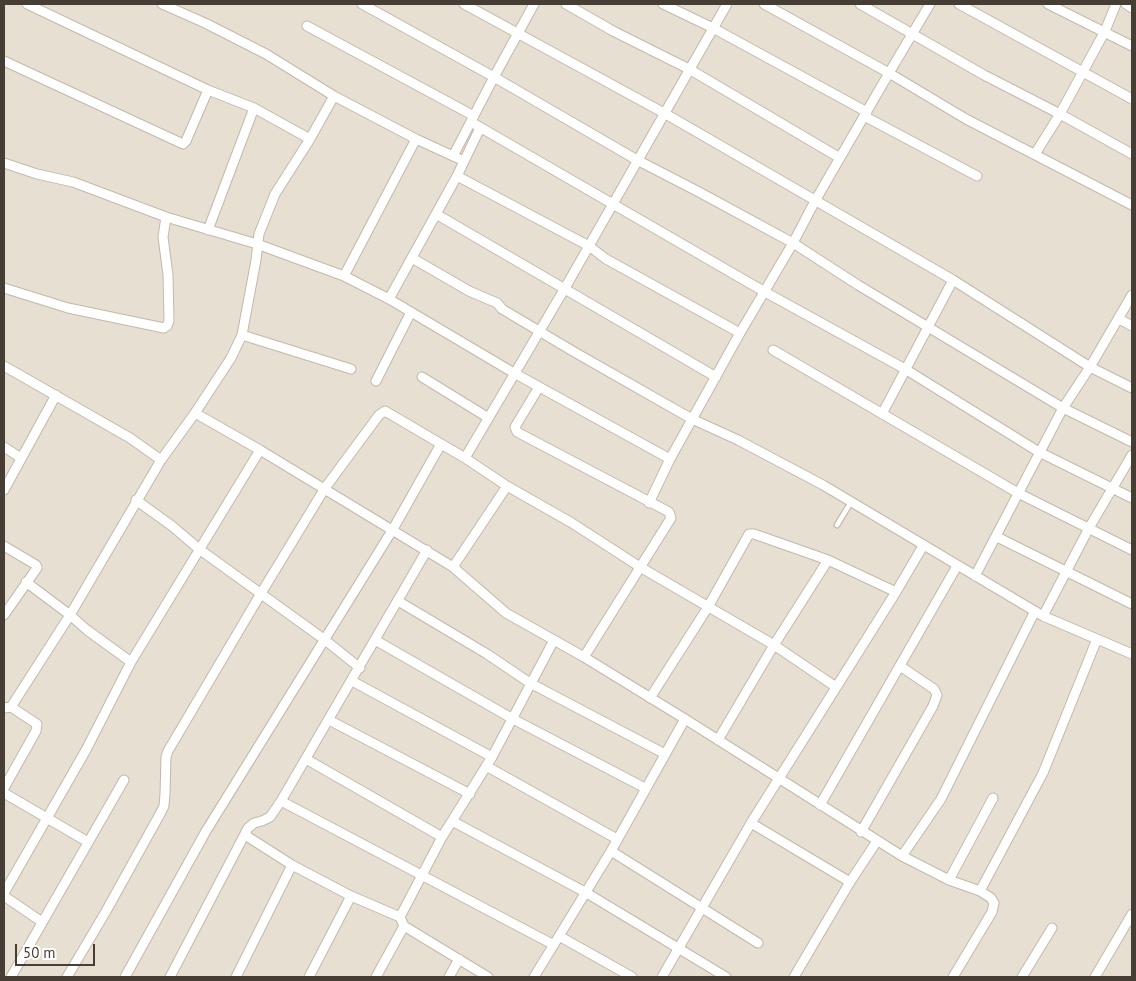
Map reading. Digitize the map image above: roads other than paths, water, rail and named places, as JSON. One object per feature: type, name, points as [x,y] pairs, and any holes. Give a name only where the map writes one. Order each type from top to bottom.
[{"type":"street","points":[[27,4],[208,90],[254,108],[310,139]]},
{"type":"street","points":[[162,4],[205,23],[266,54],[334,96],[416,139],[464,161]]},
{"type":"street","points":[[362,4],[494,77],[637,160],[793,243],[858,285],[929,326],[1062,408],[1132,442]]},
{"type":"street","points":[[464,4],[664,113],[953,280],[1090,367],[1132,388]]},
{"type":"street","points":[[454,156],[534,4]]},
{"type":"street","points":[[566,4],[688,69],[840,158]]},
{"type":"street","points":[[663,4],[713,28],[976,176]]},
{"type":"street","points":[[465,458],[487,417],[565,288],[688,69],[728,4]]},
{"type":"street","points":[[764,4],[889,73],[966,119],[1132,205]]},
{"type":"street","points":[[860,4],[984,75],[1132,154]]},
{"type":"street","points":[[649,503],[670,460],[740,333],[930,4]]},
{"type":"street","points":[[959,4],[1132,99]]},
{"type":"street","points":[[1048,4],[1132,46]]},
{"type":"street","points":[[1035,154],[1060,114],[1105,31],[1116,4]]},
{"type":"street","points":[[1126,4],[1132,8]]},
{"type":"street","points":[[307,26],[472,119],[480,128],[765,292],[905,369],[1039,452],[1132,498]]},
{"type":"street","points":[[4,61],[183,144],[208,90]]},
{"type":"street","points":[[4,788],[36,731],[37,724],[7,708],[70,615],[160,460],[195,413],[231,358],[242,335],[259,234],[275,194],[310,139],[334,96]]},
{"type":"street","points":[[208,230],[254,108]]},
{"type":"street","points":[[389,299],[457,176],[480,128]]},
{"type":"street","points":[[344,276],[416,139]]},
{"type":"street","points":[[4,164],[73,182],[166,217],[257,244],[344,276],[389,299],[514,373],[670,460]]},
{"type":"street","points":[[457,176],[589,246],[606,259],[740,333]]},
{"type":"street","points":[[436,214],[716,377]]},
{"type":"street","points":[[4,288],[68,308],[164,328],[169,321],[168,275],[163,237],[166,217]]},
{"type":"street","points":[[412,258],[469,291],[497,303],[502,309],[692,419],[746,444],[823,485],[1043,616],[1132,654]]},
{"type":"street","points":[[882,414],[953,280]]},
{"type":"street","points":[[975,576],[997,537],[1062,408],[1090,367],[1132,295]]},
{"type":"street","points":[[376,381],[411,312]]},
{"type":"street","points":[[1119,319],[1132,326]]},
{"type":"street","points":[[242,335],[351,369]]},
{"type":"street","points":[[773,350],[1018,493],[1132,550]]},
{"type":"street","points":[[4,366],[130,438],[160,460]]},
{"type":"street","points":[[422,377],[487,417]]},
{"type":"street","points":[[539,387],[515,427],[517,432],[669,512],[670,518],[584,658]]},
{"type":"street","points":[[4,490],[56,395]]},
{"type":"street","points":[[67,977],[164,806],[166,756],[168,751],[325,488],[379,415],[385,411],[465,458],[507,486],[572,523],[640,567],[774,645],[836,687]]},
{"type":"street","points":[[195,413],[325,488],[427,550],[453,567],[506,613],[685,719],[861,832],[949,880],[980,891],[991,898],[994,903],[992,912],[953,977]]},
{"type":"street","points":[[125,977],[206,832],[393,529],[441,444]]},
{"type":"street","points":[[4,448],[21,458]]},
{"type":"street","points":[[42,922],[4,894],[86,750],[131,662],[260,450]]},
{"type":"street","points":[[1043,616],[1089,528],[1132,455]]},
{"type":"street","points":[[453,567],[507,486]]},
{"type":"street","points":[[136,500],[260,595],[325,640],[360,668]]},
{"type":"street","points":[[650,698],[708,606],[749,534],[754,534],[828,560],[896,592]]},
{"type":"street","points":[[997,537],[1132,604]]},
{"type":"street","points":[[4,546],[36,565],[37,568],[7,603],[4,614]]},
{"type":"street","points":[[662,977],[751,823],[923,546]]},
{"type":"street","points":[[170,977],[248,828],[254,823],[270,817],[281,801],[427,550]]},
{"type":"street","points":[[718,740],[774,645],[828,560]]},
{"type":"street","points":[[820,806],[957,566]]},
{"type":"street","points":[[26,582],[131,662]]},
{"type":"street","points":[[398,601],[480,650],[530,683],[665,754]]},
{"type":"street","points":[[902,856],[920,827],[931,815],[941,799],[1034,611]]},
{"type":"street","points":[[980,891],[1043,773],[1092,656],[1097,639]]},
{"type":"street","points":[[375,640],[513,718],[646,788]]},
{"type":"street","points":[[376,977],[402,922],[420,876],[492,756],[554,640]]},
{"type":"street","points":[[861,832],[933,706],[937,695],[934,689],[900,666]]},
{"type":"street","points":[[352,681],[492,756]]},
{"type":"street","points":[[534,977],[611,851],[685,719]]},
{"type":"street","points":[[329,720],[470,794]]},
{"type":"street","points":[[306,759],[442,837]]},
{"type":"street","points":[[486,766],[618,839]]},
{"type":"street","points":[[11,977],[124,780]]},
{"type":"street","points":[[4,793],[88,842]]},
{"type":"street","points":[[949,880],[993,798]]},
{"type":"street","points":[[281,801],[554,945]]},
{"type":"street","points":[[452,821],[585,892],[726,977]]},
{"type":"street","points":[[751,823],[850,882]]},
{"type":"street","points":[[245,835],[292,865],[402,922],[488,977]]},
{"type":"street","points":[[794,977],[850,882],[877,841]]},
{"type":"street","points":[[611,851],[758,943]]},
{"type":"street","points":[[236,977],[292,865]]},
{"type":"street","points":[[309,977],[351,896]]},
{"type":"street","points":[[1095,977],[1132,914]]},
{"type":"street","points":[[1022,977],[1052,928]]},
{"type":"street","points":[[559,936],[632,977]]},
{"type":"street","points":[[449,977],[459,960]]},
{"type":"lane","points":[[837,525],[851,502]]}]
